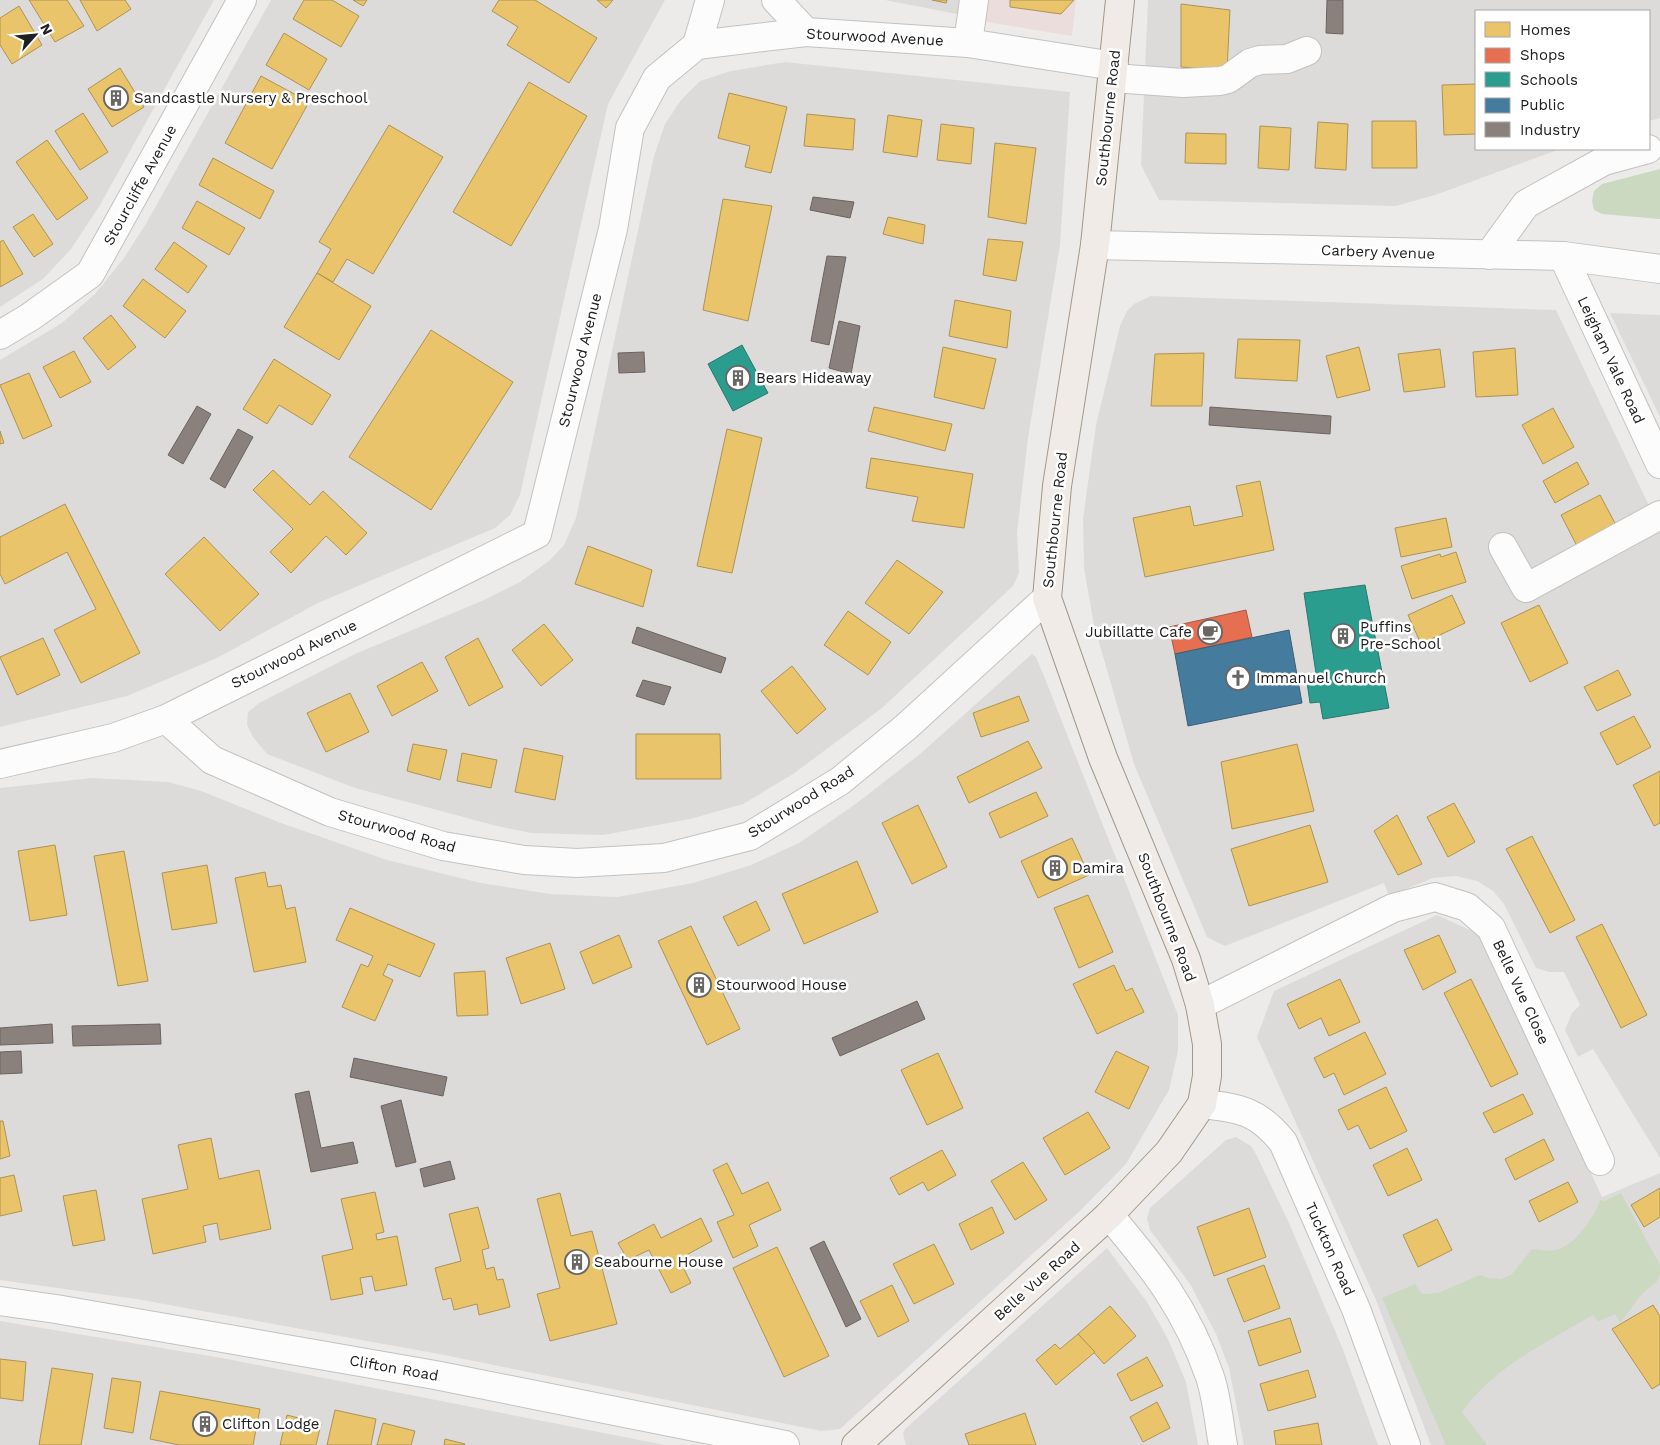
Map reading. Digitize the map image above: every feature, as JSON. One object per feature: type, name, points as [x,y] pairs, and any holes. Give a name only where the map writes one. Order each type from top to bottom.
[{"type":"main road","name":"Southbourne Road","points":[[1120,0],[1095,245],[1059,476],[1047,598],[1103,758],[1186,959],[1200,1005],[1207,1044],[1207,1076],[1202,1104]]},
{"type":"main road","name":"Belle Vue Road","points":[[856,1445],[1109,1214],[1168,1152],[1202,1104]]},
{"type":"street","name":"Stourcliffe Avenue","points":[[0,335],[30,317],[90,274],[242,0]]},
{"type":"street","points":[[697,45],[710,0]]},
{"type":"street","points":[[776,0],[806,32]]},
{"type":"street","points":[[968,43],[974,0]]},
{"type":"street","name":"Stourwood Avenue","points":[[0,764],[113,738],[166,718],[537,534],[612,229],[630,128],[657,78],[697,45],[806,32],[968,43],[1114,72],[1183,83],[1228,79],[1250,63],[1260,60],[1287,60],[1307,51]]},
{"type":"street","points":[[1489,255],[1526,204],[1604,161],[1644,150]]},
{"type":"street","name":"Carbery Avenue","points":[[1095,245],[1563,256],[1660,269]]},
{"type":"street","name":"Leigham Vale Road","points":[[1563,256],[1660,464]]},
{"type":"street","points":[[1503,547],[1526,588],[1660,515]]},
{"type":"street","name":"Stourwood Road","points":[[166,718],[212,760],[330,812],[444,846],[524,860],[577,863],[664,858],[750,836],[840,781],[906,727],[1047,598]]},
{"type":"street","name":"Belle Vue Close","points":[[1200,1005],[1394,908],[1435,897],[1467,907],[1491,928],[1600,1161]]},
{"type":"street","name":"Tuckton Road","points":[[1202,1104],[1237,1108],[1268,1124],[1283,1142],[1356,1309],[1406,1445]]},
{"type":"street","points":[[1109,1214],[1155,1269],[1190,1326],[1210,1379],[1223,1445]]},
{"type":"street","name":"Clifton Road","points":[[0,1301],[66,1310],[406,1370],[785,1445]]},
{"type":"shaded area","points":[[0,0],[214,0],[100,205],[71,249],[43,279],[0,307]]},
{"type":"shaded area","points":[[271,0],[665,0],[608,104],[520,495],[510,515],[495,528],[318,603],[217,658],[127,696],[0,727],[0,360],[62,323],[95,294],[124,258],[147,222]]},
{"type":"shaded area","points":[[885,0],[964,0],[962,15]]},
{"type":"shaded area","points":[[983,0],[1076,0],[1072,36],[981,21]]},
{"type":"shaded area","points":[[1148,0],[1660,0],[1660,118],[1650,121],[1650,10],[1475,10],[1475,150],[1557,150],[1438,194],[1396,206],[1159,200],[1141,165]]},
{"type":"shaded area","points":[[785,62],[1070,92],[1060,245],[1028,438],[1017,533],[1019,573],[1013,586],[882,708],[793,774],[743,804],[690,819],[603,835],[531,833],[497,826],[355,788],[267,754],[253,737],[247,725],[248,712],[259,703],[355,654],[484,600],[520,582],[550,560],[564,545],[576,518],[654,156],[665,124],[681,100],[700,81],[731,71]]},
{"type":"shaded area","points":[[1151,296],[1556,310],[1660,529],[1660,1158],[1593,1049],[1578,1057],[1565,1030],[1572,1013],[1580,1005],[1564,972],[1549,972],[1536,968],[1504,904],[1493,891],[1477,881],[1456,876],[1433,878],[1389,896],[1384,883],[1225,946],[1207,937],[1134,764],[1094,625],[1084,568],[1083,519],[1096,425],[1120,326],[1127,311],[1134,304]]},
{"type":"shaded area","points":[[1610,313],[1660,315],[1660,417]]},
{"type":"shaded area","points":[[1032,654],[1036,657],[1044,676],[1178,1015],[1178,1051],[1169,1090],[1126,1164],[1081,1210],[840,1429],[821,1431],[439,1354],[136,1299],[0,1280],[0,788],[92,778],[168,782],[201,791],[281,823],[387,860],[481,883],[550,894],[617,897],[693,883],[751,865],[799,843],[857,803],[920,754]]},
{"type":"shaded area","points":[[1437,915],[1481,935],[1602,1197],[1660,1173],[1660,1445],[1431,1445],[1376,1300],[1257,1037],[1274,991]]},
{"type":"shaded area","points":[[1236,1137],[1251,1146],[1255,1152],[1289,1223],[1342,1347],[1378,1445],[1244,1445],[1229,1368],[1216,1334],[1190,1284],[1150,1230],[1147,1218],[1150,1208],[1226,1140]]},
{"type":"shaded area","points":[[1107,1248],[1147,1302],[1168,1339],[1186,1382],[1198,1445],[906,1445],[903,1434],[905,1429]]},
{"type":"shaded area","points":[[0,1321],[222,1358],[665,1445],[0,1445]]},
{"type":"green space","points":[[1660,169],[1660,219],[1602,214],[1594,210],[1592,201],[1594,191],[1602,184]]},
{"type":"green space","points":[[1621,1193],[1660,1265],[1657,1281],[1641,1295],[1620,1323],[1615,1314],[1598,1322],[1593,1315],[1522,1357],[1505,1369],[1475,1396],[1462,1412],[1487,1445],[1446,1445],[1382,1298],[1415,1284],[1422,1294],[1438,1293],[1480,1275],[1501,1279],[1512,1274],[1532,1249],[1559,1249],[1572,1241],[1584,1228],[1600,1200],[1605,1201]]},
{"type":"building: Homes","points":[[29,0],[67,0],[84,26],[55,42]]},
{"type":"building: Homes","points":[[80,0],[125,0],[131,9],[97,31]]},
{"type":"building: Homes","points":[[304,0],[332,0],[359,16],[341,47],[293,19]]},
{"type":"building: Homes","points":[[353,0],[367,0],[363,6]]},
{"type":"building: Homes","points":[[499,0],[535,0],[597,38],[569,83],[507,45],[518,27],[492,11]]},
{"type":"building: Homes","points":[[597,0],[613,0],[606,8]]},
{"type":"building: Homes","points":[[932,0],[947,0],[946,3]]},
{"type":"building: Homes","points":[[1010,0],[1074,0],[1061,14],[1010,7]]},
{"type":"building: Homes","points":[[1181,4],[1230,10],[1227,70],[1181,67]]},
{"type":"building: Homes","points":[[19,6],[42,45],[12,64],[0,45],[0,18]]},
{"type":"building: Homes","points":[[284,33],[327,59],[309,90],[266,65]]},
{"type":"building: Homes","name":"Sandcastle Nursery & Preschool","points":[[120,68],[144,107],[112,127],[88,89]]},
{"type":"building: Homes","points":[[261,76],[309,102],[272,169],[225,143]]},
{"type":"building: Homes","points":[[529,82],[587,116],[511,246],[453,212]]},
{"type":"building: Homes","points":[[1475,84],[1475,134],[1444,135],[1442,85]]},
{"type":"building: Homes","points":[[729,93],[787,107],[771,173],[745,167],[750,146],[718,138]]},
{"type":"building: Homes","points":[[83,113],[108,152],[80,170],[55,131]]},
{"type":"building: Homes","points":[[807,114],[855,119],[853,150],[804,146]]},
{"type":"building: Homes","points":[[888,115],[922,120],[917,157],[883,152]]},
{"type":"building: Homes","points":[[1372,121],[1416,121],[1417,168],[1372,168]]},
{"type":"building: Homes","points":[[1318,122],[1348,124],[1346,170],[1315,168]]},
{"type":"building: Homes","points":[[941,124],[974,128],[971,164],[937,160]]},
{"type":"building: Homes","points":[[389,125],[443,157],[373,274],[347,259],[333,282],[317,273],[331,249],[319,242]]},
{"type":"building: Homes","points":[[1260,126],[1291,128],[1289,170],[1258,168]]},
{"type":"building: Homes","points":[[1186,133],[1226,134],[1226,164],[1185,163]]},
{"type":"building: Homes","points":[[47,140],[88,198],[57,220],[16,162]]},
{"type":"building: Homes","points":[[995,143],[1036,148],[1026,224],[988,217]]},
{"type":"building: Homes","points":[[213,158],[274,191],[260,219],[199,185]]},
{"type":"building: Homes","points":[[723,199],[772,206],[748,321],[703,310]]},
{"type":"building: Homes","points":[[197,201],[245,228],[229,255],[182,228]]},
{"type":"building: Homes","points":[[33,214],[53,244],[34,257],[13,227]]},
{"type":"building: Homes","points":[[888,217],[925,225],[923,244],[883,234]]},
{"type":"building: Homes","points":[[988,239],[1023,242],[1016,281],[983,275]]},
{"type":"building: Homes","points":[[3,240],[23,274],[0,287],[0,242]]},
{"type":"building: Homes","points":[[174,242],[207,266],[188,293],[155,269]]},
{"type":"building: Homes","points":[[317,273],[371,306],[339,360],[284,327]]},
{"type":"building: Homes","points":[[143,279],[186,311],[165,338],[123,306]]},
{"type":"building: Homes","points":[[955,300],[1011,311],[1007,348],[949,336]]},
{"type":"building: Homes","points":[[111,315],[136,347],[108,370],[83,338]]},
{"type":"building: Homes","points":[[431,330],[513,382],[431,510],[349,457]]},
{"type":"building: Homes","points":[[1238,339],[1300,340],[1297,381],[1235,378]]},
{"type":"building: Homes","points":[[943,347],[996,359],[984,409],[934,397]]},
{"type":"building: Homes","points":[[1359,347],[1370,390],[1337,398],[1326,356]]},
{"type":"building: Homes","points":[[1515,348],[1518,395],[1476,397],[1473,352]]},
{"type":"building: Homes","points":[[1440,349],[1445,387],[1404,392],[1398,354]]},
{"type":"building: Homes","points":[[74,351],[91,382],[60,398],[43,367]]},
{"type":"building: Homes","points":[[1204,353],[1202,406],[1151,406],[1155,354]]},
{"type":"building: Homes","points":[[274,359],[331,395],[312,425],[279,405],[267,424],[243,409]]},
{"type":"building: Homes","points":[[29,373],[52,426],[23,439],[0,385]]},
{"type":"building: Homes","points":[[874,407],[952,424],[945,451],[868,431]]},
{"type":"building: Homes","points":[[1553,408],[1574,447],[1543,464],[1522,425]]},
{"type":"building: Homes","points":[[727,429],[762,438],[732,573],[697,566]]},
{"type":"building: Homes","points":[[0,431],[4,443],[0,444]]},
{"type":"building: Homes","points":[[871,458],[973,474],[964,528],[912,521],[918,497],[866,488]]},
{"type":"building: Homes","points":[[1577,462],[1589,484],[1555,503],[1543,481]]},
{"type":"building: Homes","points":[[273,470],[310,505],[323,491],[367,533],[346,555],[326,536],[291,573],[270,552],[293,529],[253,490]]},
{"type":"building: Homes","points":[[1260,481],[1274,550],[1145,577],[1133,518],[1190,506],[1194,526],[1243,516],[1236,486]]},
{"type":"building: Homes","points":[[1600,495],[1616,525],[1577,546],[1561,515]]},
{"type":"building: Homes","points":[[65,504],[140,653],[81,683],[54,630],[96,609],[67,552],[5,584],[0,574],[0,537]]},
{"type":"building: Homes","points":[[1446,518],[1452,547],[1401,557],[1395,528]]},
{"type":"building: Homes","points":[[204,537],[259,594],[220,631],[165,574]]},
{"type":"building: Homes","points":[[588,546],[652,570],[643,607],[575,584]]},
{"type":"building: Homes","points":[[1456,552],[1466,582],[1412,599],[1401,566],[1440,554],[1441,557]]},
{"type":"building: Homes","points":[[897,560],[943,592],[909,634],[865,603]]},
{"type":"building: Homes","points":[[1452,595],[1465,623],[1421,644],[1408,615]]},
{"type":"building: Homes","points":[[1539,605],[1568,663],[1530,682],[1501,623]]},
{"type":"building: Homes","points":[[848,611],[891,642],[868,675],[824,645]]},
{"type":"building: Homes","points":[[544,624],[573,660],[541,686],[512,650]]},
{"type":"building: Homes","points":[[43,638],[60,675],[17,695],[0,657]]},
{"type":"building: Homes","points":[[478,638],[503,687],[469,706],[445,657]]},
{"type":"building: Homes","points":[[422,662],[438,691],[392,716],[377,686]]},
{"type":"building: Homes","points":[[792,666],[826,709],[797,734],[761,691]]},
{"type":"building: Homes","points":[[1618,670],[1631,695],[1597,711],[1584,687]]},
{"type":"building: Homes","points":[[350,693],[369,732],[326,752],[307,713]]},
{"type":"building: Homes","points":[[1019,696],[1029,721],[981,737],[973,713]]},
{"type":"building: Homes","points":[[1634,716],[1651,747],[1617,765],[1600,733]]},
{"type":"building: Homes","points":[[636,734],[720,734],[721,779],[636,779]]},
{"type":"building: Homes","points":[[1028,741],[1042,768],[969,803],[957,777]]},
{"type":"building: Homes","points":[[413,744],[447,750],[440,780],[407,771]]},
{"type":"building: Homes","points":[[1297,744],[1314,811],[1232,829],[1221,762]]},
{"type":"building: Homes","points":[[524,748],[563,756],[555,800],[515,792]]},
{"type":"building: Homes","points":[[462,753],[497,760],[491,788],[457,781]]},
{"type":"building: Homes","points":[[1660,771],[1660,823],[1654,826],[1633,785]]},
{"type":"building: Homes","points":[[1036,792],[1048,816],[1000,838],[989,813]]},
{"type":"building: Homes","points":[[1454,803],[1475,842],[1448,857],[1427,817]]},
{"type":"building: Homes","points":[[918,805],[947,867],[912,884],[882,823]]},
{"type":"building: Homes","points":[[1397,815],[1422,864],[1398,875],[1374,831]]},
{"type":"building: Homes","points":[[1310,825],[1328,882],[1249,906],[1231,849]]},
{"type":"building: Homes","points":[[1532,836],[1575,920],[1550,933],[1506,849]]},
{"type":"building: Homes","name":"Damira","points":[[1072,838],[1089,875],[1038,898],[1021,861]]},
{"type":"building: Homes","points":[[55,845],[67,915],[30,921],[18,851]]},
{"type":"building: Homes","points":[[124,851],[148,981],[118,986],[94,856]]},
{"type":"building: Homes","points":[[857,861],[878,912],[804,944],[782,894]]},
{"type":"building: Homes","points":[[207,865],[217,923],[172,930],[162,873]]},
{"type":"building: Homes","points":[[265,872],[268,887],[281,885],[286,909],[295,907],[306,962],[254,972],[235,878]]},
{"type":"building: Homes","points":[[1088,895],[1113,952],[1079,968],[1054,908]]},
{"type":"building: Homes","points":[[756,901],[770,930],[738,946],[723,917]]},
{"type":"building: Homes","points":[[350,908],[435,944],[420,977],[388,964],[383,975],[393,980],[375,1021],[342,1007],[361,964],[368,967],[373,956],[336,940]]},
{"type":"building: Homes","points":[[1602,924],[1647,1015],[1621,1028],[1576,937]]},
{"type":"building: Homes","name":"Stourwood House","points":[[691,926],[740,1029],[707,1045],[658,941]]},
{"type":"building: Homes","points":[[619,935],[632,967],[593,984],[580,952]]},
{"type":"building: Homes","points":[[1439,935],[1456,972],[1423,990],[1404,950]]},
{"type":"building: Homes","points":[[550,943],[565,989],[521,1004],[506,958]]},
{"type":"building: Homes","points":[[1114,965],[1126,991],[1132,988],[1144,1012],[1097,1034],[1073,984]]},
{"type":"building: Homes","points":[[485,971],[488,1015],[457,1016],[454,973]]},
{"type":"building: Homes","points":[[1340,979],[1360,1022],[1329,1036],[1321,1018],[1299,1029],[1287,1004]]},
{"type":"building: Homes","points":[[1471,979],[1518,1074],[1491,1087],[1444,993]]},
{"type":"building: Homes","points":[[1365,1032],[1386,1074],[1344,1095],[1334,1073],[1324,1078],[1314,1058]]},
{"type":"building: Homes","points":[[1116,1051],[1149,1067],[1129,1109],[1095,1092]]},
{"type":"building: Homes","points":[[938,1053],[963,1108],[927,1125],[901,1070]]},
{"type":"building: Homes","points":[[1386,1087],[1407,1131],[1370,1149],[1358,1125],[1348,1130],[1338,1110]]},
{"type":"building: Homes","points":[[1523,1094],[1533,1114],[1494,1133],[1483,1113]]},
{"type":"building: Homes","points":[[1088,1112],[1110,1148],[1065,1175],[1043,1138]]},
{"type":"building: Homes","points":[[0,1121],[3,1121],[10,1156],[0,1159]]},
{"type":"building: Homes","points":[[211,1138],[219,1179],[259,1170],[271,1229],[220,1240],[217,1223],[203,1226],[206,1242],[153,1254],[142,1199],[188,1189],[178,1145]]},
{"type":"building: Homes","points":[[1544,1139],[1554,1160],[1515,1180],[1505,1159]]},
{"type":"building: Homes","points":[[1407,1148],[1422,1180],[1388,1196],[1373,1165]]},
{"type":"building: Homes","points":[[942,1150],[956,1175],[928,1191],[923,1182],[899,1195],[890,1178]]},
{"type":"building: Homes","points":[[1023,1162],[1047,1200],[1015,1220],[991,1181]]},
{"type":"building: Homes","points":[[727,1163],[742,1194],[768,1182],[781,1210],[749,1225],[758,1246],[733,1258],[717,1222],[734,1215],[713,1170]]},
{"type":"building: Homes","points":[[14,1175],[22,1211],[0,1216],[0,1178]]},
{"type":"building: Homes","points":[[1568,1182],[1578,1202],[1539,1222],[1529,1201]]},
{"type":"building: Homes","points":[[1660,1188],[1660,1217],[1644,1227],[1631,1205]]},
{"type":"building: Homes","points":[[96,1190],[105,1240],[73,1246],[63,1196]]},
{"type":"building: Homes","points":[[375,1192],[384,1232],[376,1234],[377,1240],[397,1236],[407,1285],[375,1291],[372,1276],[360,1278],[363,1294],[331,1300],[322,1256],[353,1249],[341,1199]]},
{"type":"building: Homes","name":"Seabourne House","points":[[560,1193],[571,1236],[592,1231],[617,1324],[550,1341],[537,1294],[560,1288],[537,1199]]},
{"type":"building: Homes","points":[[478,1207],[489,1248],[482,1250],[486,1269],[494,1267],[497,1280],[503,1279],[510,1307],[479,1315],[477,1304],[454,1310],[451,1298],[443,1300],[435,1268],[461,1261],[449,1214]]},
{"type":"building: Homes","points":[[992,1207],[1004,1233],[971,1250],[959,1224]]},
{"type":"building: Homes","points":[[1249,1208],[1266,1257],[1214,1276],[1197,1227]]},
{"type":"building: Homes","points":[[701,1218],[712,1241],[679,1259],[691,1283],[671,1293],[649,1250],[628,1260],[618,1243],[654,1224],[661,1238]]},
{"type":"building: Homes","points":[[1437,1219],[1452,1250],[1418,1267],[1403,1235]]},
{"type":"building: Homes","points":[[934,1244],[954,1284],[914,1304],[893,1264]]},
{"type":"building: Homes","points":[[777,1247],[829,1356],[784,1377],[733,1268]]},
{"type":"building: Homes","points":[[1264,1265],[1280,1308],[1244,1322],[1227,1279]]},
{"type":"building: Homes","points":[[892,1285],[909,1321],[878,1337],[860,1301]]},
{"type":"building: Homes","points":[[1653,1305],[1660,1316],[1660,1384],[1652,1389],[1612,1329]]},
{"type":"building: Homes","points":[[1110,1306],[1136,1336],[1104,1364],[1078,1334]]},
{"type":"building: Homes","points":[[1290,1318],[1301,1352],[1259,1366],[1248,1331]]},
{"type":"building: Homes","points":[[1078,1334],[1095,1352],[1056,1385],[1036,1360],[1055,1344],[1060,1349]]},
{"type":"building: Homes","points":[[1147,1357],[1163,1386],[1131,1401],[1117,1374]]},
{"type":"building: Homes","points":[[0,1359],[26,1362],[23,1401],[0,1398]]},
{"type":"building: Homes","points":[[52,1368],[93,1374],[81,1445],[39,1445]]},
{"type":"building: Homes","points":[[1308,1370],[1316,1397],[1268,1411],[1260,1384]]},
{"type":"building: Homes","points":[[112,1378],[141,1382],[133,1433],[104,1428]]},
{"type":"building: Homes","name":"Clifton Lodge","points":[[160,1391],[260,1409],[253,1445],[179,1445],[150,1439]]},
{"type":"building: Homes","points":[[1157,1402],[1170,1428],[1143,1442],[1130,1417]]},
{"type":"building: Homes","points":[[335,1410],[376,1419],[371,1445],[327,1445]]},
{"type":"building: Homes","points":[[1025,1413],[1036,1445],[969,1445],[965,1434]]},
{"type":"building: Homes","points":[[287,1415],[321,1424],[316,1445],[280,1445]]},
{"type":"building: Homes","points":[[383,1423],[415,1431],[411,1445],[377,1445]]},
{"type":"building: Homes","points":[[1318,1423],[1322,1445],[1276,1445],[1274,1431]]},
{"type":"building: Homes","points":[[445,1439],[465,1444],[444,1445]]},
{"type":"building: Shops","name":"Jubillatte Cafe","points":[[1246,610],[1252,637],[1175,654],[1169,627]]},
{"type":"building: Schools","name":"Bears Hideaway","points":[[742,345],[768,393],[733,411],[708,364]]},
{"type":"building: Schools","name":"Puffins Pre-School","points":[[1365,585],[1389,708],[1323,719],[1320,702],[1310,703],[1307,682],[1317,680],[1304,593]]},
{"type":"building: Public","name":"Immanuel Church","points":[[1289,630],[1302,703],[1188,726],[1175,654]]},
{"type":"building: Industry","points":[[1327,0],[1343,0],[1343,34],[1326,33]]},
{"type":"building: Industry","points":[[813,197],[854,202],[850,218],[810,210]]},
{"type":"building: Industry","points":[[827,256],[846,257],[829,345],[811,341]]},
{"type":"building: Industry","points":[[839,321],[860,326],[851,374],[829,368]]},
{"type":"building: Industry","points":[[644,352],[645,372],[619,373],[618,353]]},
{"type":"building: Industry","points":[[197,406],[211,414],[183,464],[168,455]]},
{"type":"building: Industry","points":[[1210,407],[1331,416],[1330,434],[1209,425]]},
{"type":"building: Industry","points":[[238,429],[253,437],[225,488],[210,479]]},
{"type":"building: Industry","points":[[637,627],[726,658],[721,673],[632,643]]},
{"type":"building: Industry","points":[[643,680],[671,687],[664,705],[636,696]]},
{"type":"building: Industry","points":[[917,1001],[925,1019],[840,1056],[832,1038]]},
{"type":"building: Industry","points":[[52,1024],[53,1043],[0,1045],[0,1028]]},
{"type":"building: Industry","points":[[160,1024],[161,1044],[73,1046],[72,1026]]},
{"type":"building: Industry","points":[[21,1051],[22,1073],[0,1074],[0,1052]]},
{"type":"building: Industry","points":[[354,1058],[447,1077],[443,1096],[350,1077]]},
{"type":"building: Industry","points":[[309,1091],[321,1148],[353,1142],[358,1163],[311,1172],[295,1094]]},
{"type":"building: Industry","points":[[401,1100],[416,1162],[396,1167],[381,1106]]},
{"type":"building: Industry","points":[[450,1161],[455,1179],[424,1187],[420,1169]]},
{"type":"building: Industry","points":[[824,1241],[861,1319],[846,1327],[810,1248]]},
{"type":"place","name":"Sandcastle Nursery & Preschool","points":[[116,98]]},
{"type":"place","name":"Bears Hideaway","points":[[738,378]]},
{"type":"place","name":"Jubillatte Cafe","points":[[1210,632]]},
{"type":"place","name":"Puffins Pre-School","points":[[1343,636]]},
{"type":"place","name":"Immanuel Church","points":[[1238,678]]},
{"type":"place","name":"Damira","points":[[1055,868]]},
{"type":"place","name":"Stourwood House","points":[[699,985]]},
{"type":"place","name":"Seabourne House","points":[[577,1262]]},
{"type":"place","name":"Clifton Lodge","points":[[205,1424]]}]
